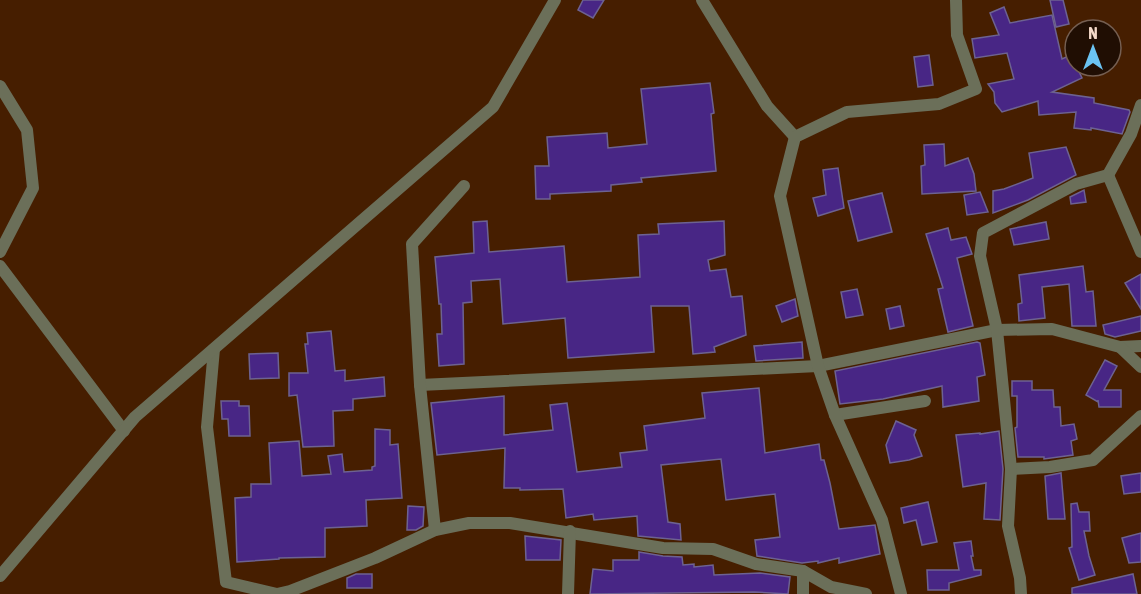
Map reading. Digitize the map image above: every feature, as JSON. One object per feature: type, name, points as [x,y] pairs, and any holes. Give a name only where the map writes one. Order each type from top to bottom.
[{"type":"street","points":[[0,576],[135,417],[493,107],[555,0]]},
{"type":"street","points":[[702,0],[767,106],[795,137]]},
{"type":"street","points":[[795,137],[847,112],[939,104],[975,89],[957,35],[956,0]]},
{"type":"street","points":[[0,86],[27,130],[33,188],[0,252]]},
{"type":"street","points":[[1020,594],[1020,578],[1008,526],[1011,469],[997,330],[980,256],[983,233],[1076,184],[1108,175],[1131,134],[1141,105]]},
{"type":"street","points":[[795,137],[780,196],[818,366],[835,415],[882,520],[902,594]]},
{"type":"street","points":[[1108,175],[1141,252]]},
{"type":"street","points":[[435,530],[420,385],[412,244],[464,186]]},
{"type":"street","points":[[0,266],[124,431]]},
{"type":"street","points":[[420,385],[818,366],[997,330],[1052,329],[1120,347],[1141,346]]},
{"type":"street","points":[[1120,347],[1141,367]]},
{"type":"street","points":[[214,349],[207,427],[226,582],[277,594],[291,591],[375,558],[435,530],[469,523],[510,523],[663,548],[712,549],[756,564],[803,571],[831,587],[866,594]]},
{"type":"street","points":[[835,415],[925,401]]},
{"type":"street","points":[[1011,469],[1050,467],[1093,460],[1141,416]]},
{"type":"street","points":[[568,594],[570,531]]},
{"type":"street","points":[[803,571],[803,594]]},
{"type":"building","points":[[583,0],[604,0],[593,18],[578,10]]},
{"type":"building","points":[[1050,0],[1063,0],[1068,18],[1063,18],[1063,25],[1056,27]]},
{"type":"building","points":[[1004,7],[1010,23],[1052,15],[1063,59],[1063,78],[1082,78],[1052,92],[1094,98],[1094,103],[1129,110],[1122,134],[1091,128],[1091,130],[1074,128],[1076,112],[1039,115],[1038,101],[1002,112],[995,103],[994,92],[988,84],[1014,79],[1007,53],[975,58],[972,39],[999,35],[990,13]]},
{"type":"building","points":[[929,55],[933,85],[918,87],[914,57]]},
{"type":"building","points":[[710,83],[714,113],[711,114],[716,171],[641,178],[642,182],[611,185],[611,191],[550,194],[550,199],[536,199],[535,166],[549,166],[547,137],[607,133],[608,148],[647,144],[641,89]]},
{"type":"building","points":[[944,144],[945,166],[968,158],[974,174],[976,191],[922,194],[921,166],[925,165],[924,145]]},
{"type":"building","points":[[1066,147],[1076,175],[1028,200],[993,213],[993,191],[1033,178],[1029,153]]},
{"type":"building","points":[[838,168],[844,208],[818,216],[813,198],[826,195],[823,170]]},
{"type":"building","points":[[1084,190],[1086,202],[1071,204],[1070,197]]},
{"type":"building","points":[[980,192],[988,212],[967,215],[964,195]]},
{"type":"building","points":[[882,193],[892,232],[858,241],[848,201]]},
{"type":"building","points":[[487,221],[489,252],[564,246],[567,282],[640,277],[638,235],[659,234],[658,224],[724,221],[725,255],[708,260],[710,271],[726,269],[731,297],[742,296],[746,335],[714,347],[715,352],[693,354],[689,306],[651,306],[654,352],[568,358],[565,318],[503,324],[500,279],[471,281],[472,302],[463,303],[464,364],[439,366],[437,334],[442,334],[441,304],[439,304],[435,257],[474,253],[473,222]]},
{"type":"building","points":[[1046,222],[1049,239],[1014,245],[1010,229]]},
{"type":"building","points":[[948,228],[951,240],[966,237],[972,254],[957,258],[973,326],[948,332],[938,289],[943,288],[926,234]]},
{"type":"building","points":[[1083,266],[1086,292],[1093,291],[1096,326],[1072,326],[1069,284],[1042,287],[1045,318],[1019,321],[1018,304],[1022,303],[1019,275]]},
{"type":"building","points":[[1141,274],[1141,309],[1125,283]]},
{"type":"building","points":[[857,289],[863,315],[846,318],[841,292]]},
{"type":"building","points":[[795,299],[798,316],[782,322],[776,306]]},
{"type":"building","points":[[900,306],[904,326],[890,329],[886,309]]},
{"type":"building","points":[[1141,316],[1141,331],[1115,337],[1105,334],[1103,325]]},
{"type":"building","points":[[331,331],[335,371],[345,370],[345,381],[384,377],[385,396],[353,399],[353,410],[333,411],[334,446],[303,447],[297,395],[289,396],[289,373],[308,373],[305,344],[308,344],[307,333]]},
{"type":"building","points":[[802,342],[803,358],[756,361],[754,346]]},
{"type":"building","points":[[980,343],[985,375],[977,377],[979,401],[943,407],[942,386],[883,399],[840,404],[835,371]]},
{"type":"building","points":[[278,353],[279,378],[250,379],[249,354]]},
{"type":"building","points":[[1105,360],[1117,366],[1104,390],[1121,390],[1121,407],[1099,407],[1098,400],[1098,402],[1086,395]]},
{"type":"building","points":[[1012,381],[1032,381],[1032,390],[1053,390],[1054,407],[1060,407],[1061,426],[1074,424],[1077,439],[1071,441],[1073,455],[1044,459],[1044,457],[1018,457],[1015,428],[1017,427],[1017,396],[1012,396]]},
{"type":"building","points":[[759,388],[765,453],[819,444],[839,529],[875,525],[880,554],[839,563],[839,558],[818,563],[818,561],[802,563],[757,556],[755,540],[780,537],[775,494],[726,500],[721,459],[661,465],[668,522],[680,524],[681,540],[638,536],[637,516],[594,520],[593,514],[566,518],[563,489],[504,488],[505,448],[437,455],[431,403],[504,396],[504,435],[553,430],[550,405],[567,403],[577,472],[622,467],[620,453],[647,450],[644,426],[705,418],[702,393]]},
{"type":"building","points":[[221,401],[239,401],[239,406],[249,406],[250,436],[229,436],[228,419],[222,419]]},
{"type":"building","points":[[896,421],[916,430],[914,435],[922,456],[890,463],[886,445]]},
{"type":"building","points":[[375,429],[390,430],[390,445],[398,444],[402,498],[366,500],[367,526],[325,528],[325,557],[237,562],[235,498],[251,497],[251,484],[271,484],[269,443],[299,441],[302,476],[331,474],[328,456],[342,454],[344,472],[372,470],[375,466]]},
{"type":"building","points":[[999,431],[1003,469],[1000,520],[984,519],[986,483],[963,487],[956,435]]},
{"type":"building","points":[[1061,473],[1065,519],[1048,519],[1045,476]]},
{"type":"building","points":[[1141,473],[1141,492],[1124,494],[1121,476]]},
{"type":"building","points":[[928,502],[937,542],[922,545],[916,520],[904,523],[901,508]]},
{"type":"building","points":[[1077,503],[1079,512],[1089,512],[1090,531],[1084,531],[1095,575],[1079,580],[1069,548],[1072,547],[1071,504]]},
{"type":"building","points":[[408,506],[424,507],[423,526],[416,530],[407,530]]},
{"type":"building","points":[[1141,533],[1141,562],[1129,563],[1122,538]]},
{"type":"building","points":[[525,536],[561,540],[560,560],[526,560]]},
{"type":"building","points":[[971,541],[974,570],[981,570],[981,575],[949,583],[949,590],[928,590],[927,570],[959,570],[954,543]]},
{"type":"building","points":[[639,552],[682,557],[683,565],[694,564],[694,567],[713,565],[714,575],[760,573],[790,577],[788,594],[754,592],[590,594],[593,569],[613,571],[613,560],[639,560]]},
{"type":"building","points":[[356,574],[372,574],[372,588],[347,588],[347,578]]},
{"type":"building","points":[[1133,574],[1137,594],[1072,594],[1072,588]]}]
